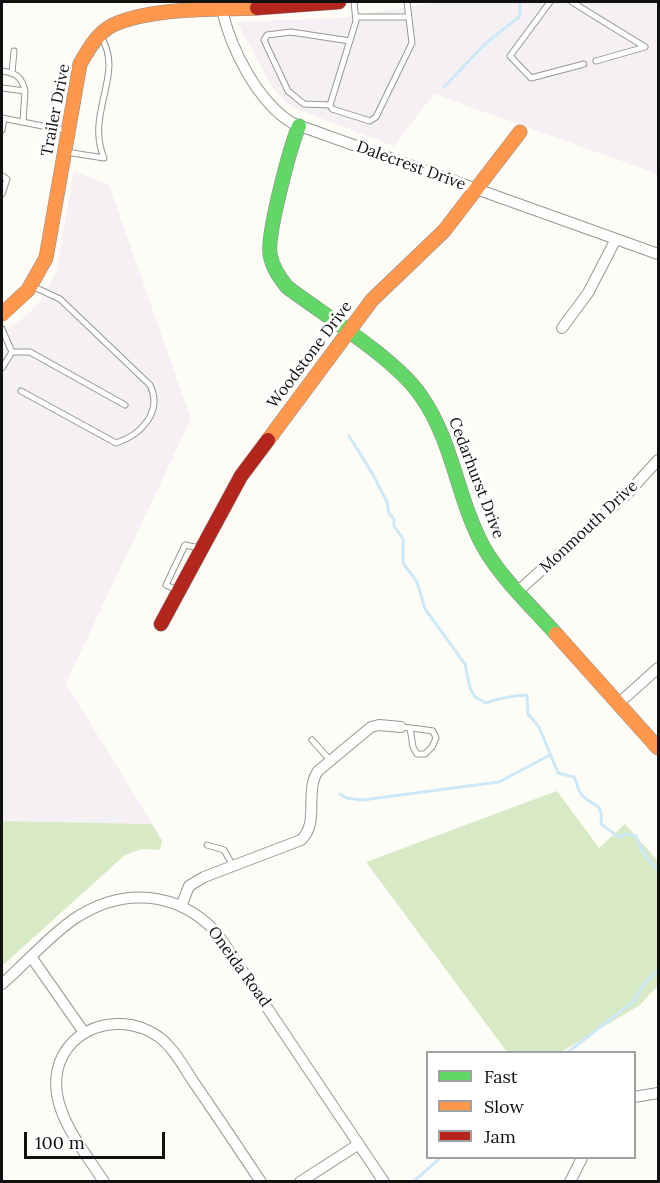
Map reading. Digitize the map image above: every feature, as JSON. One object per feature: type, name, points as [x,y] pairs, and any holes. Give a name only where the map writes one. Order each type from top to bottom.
[{"type":"street","name":"Trailer Drive","points":[[2,314],[21,299],[32,286],[46,258],[80,64],[100,35],[111,26],[131,17],[339,2]]},
{"type":"street","name":"Dalecrest Drive","points":[[222,10],[232,43],[262,95],[282,117],[299,126],[658,254]]},
{"type":"street","name":"Cedarhurst Drive","points":[[299,126],[289,148],[281,191],[270,228],[270,255],[274,270],[287,287],[401,373],[427,405],[445,440],[476,531],[498,568],[658,748]]},
{"type":"street","name":"Woodstone Drive","points":[[161,624],[241,476],[383,288],[444,231],[520,132]]},
{"type":"street","points":[[562,328],[588,293],[616,239]]},
{"type":"street","name":"Monmouth Drive","points":[[518,591],[627,494],[658,460]]},
{"type":"street","points":[[618,704],[658,668]]},
{"type":"street","points":[[182,904],[189,886],[204,877],[298,842],[305,836],[309,827],[314,780],[330,760],[374,726],[406,727]]},
{"type":"street","name":"Oneida Road","points":[[2,984],[75,919],[111,901],[138,897],[182,904],[204,919],[217,933],[384,1182]]},
{"type":"street","points":[[32,958],[83,1031]]},
{"type":"street","points":[[104,1182],[69,1126],[57,1093],[57,1075],[62,1059],[83,1031],[96,1026],[124,1023],[141,1027],[158,1037],[173,1052],[261,1182]]},
{"type":"street","points":[[636,1097],[658,1093]]},
{"type":"street","points":[[300,1182],[359,1144]]},
{"type":"street","points":[[570,1182],[582,1159]]},
{"type":"lane","points":[[330,105],[356,17],[354,2]]},
{"type":"lane","points":[[330,105],[332,109],[370,121],[376,117],[412,43],[407,2]]},
{"type":"lane","points":[[550,2],[510,56],[531,78],[584,64]]},
{"type":"lane","points":[[572,2],[645,48],[596,61]]},
{"type":"lane","points":[[356,17],[409,17]]},
{"type":"lane","points":[[330,105],[304,104],[288,91],[264,40],[267,35],[291,32],[350,41]]},
{"type":"lane","points":[[65,152],[104,158],[97,131],[110,63],[109,50],[100,35]]},
{"type":"lane","points":[[12,73],[14,51]]},
{"type":"lane","points":[[2,71],[17,74],[23,82],[25,91],[23,122]]},
{"type":"lane","points":[[2,89],[25,91]]},
{"type":"lane","points":[[2,130],[3,119],[68,131]]},
{"type":"lane","points":[[2,176],[7,179],[2,194]]},
{"type":"lane","points":[[21,391],[116,443],[136,432],[154,410],[155,396],[150,385],[60,299],[32,286]]},
{"type":"lane","points":[[2,329],[12,352]]},
{"type":"lane","points":[[2,368],[12,352]]},
{"type":"lane","points":[[12,352],[30,352],[125,405]]},
{"type":"lane","points":[[406,727],[432,731],[436,738],[432,747],[425,754],[417,754],[406,727]]},
{"type":"lane","points":[[312,740],[330,760]]},
{"type":"lane","points":[[207,845],[224,850],[233,866]]},
{"type":"shaded area","points":[[437,2],[658,2],[658,174],[434,94],[394,146],[291,107],[272,87],[237,22],[340,18]]},
{"type":"shaded area","points":[[74,171],[109,185],[191,419],[66,683],[152,824],[2,821],[2,332],[25,317],[40,302],[56,273]]},
{"type":"green space","points":[[557,791],[599,848],[625,824],[658,861],[658,985],[640,1005],[563,1051],[506,1051],[366,862]]},
{"type":"green space","points":[[2,821],[152,824],[162,841],[160,850],[142,849],[125,855],[2,966]]},
{"type":"waterway","points":[[444,87],[485,44],[520,16],[520,2]]},
{"type":"waterway","points":[[349,436],[387,502],[389,513],[394,519],[394,526],[403,539],[403,563],[417,582],[425,609],[465,664],[470,688],[475,697],[486,703],[527,695],[528,714],[539,727],[558,773],[574,777],[582,795],[599,808],[601,824],[619,837],[628,834],[636,836],[644,854],[658,871]]},
{"type":"waterway","points":[[340,794],[347,798],[362,800],[499,782],[550,755]]},
{"type":"waterway","points":[[569,1051],[633,1002],[646,981],[658,971]]},
{"type":"waterway","points":[[413,1182],[439,1159]]},
{"type":"traffic: fast","points":[[299,126],[275,210],[270,244],[274,268],[287,287],[359,338],[395,367],[421,396],[441,432],[467,509],[483,546],[508,581],[556,634]]},
{"type":"traffic: slow","points":[[2,314],[28,290],[46,258],[80,64],[98,37],[113,25],[146,15],[257,8]]},
{"type":"traffic: slow","points":[[268,440],[372,300],[444,231],[520,132]]},
{"type":"traffic: slow","points":[[556,634],[658,748]]},
{"type":"traffic: jam","points":[[257,8],[339,2]]},
{"type":"traffic: jam","points":[[161,624],[241,476],[268,440]]}]
